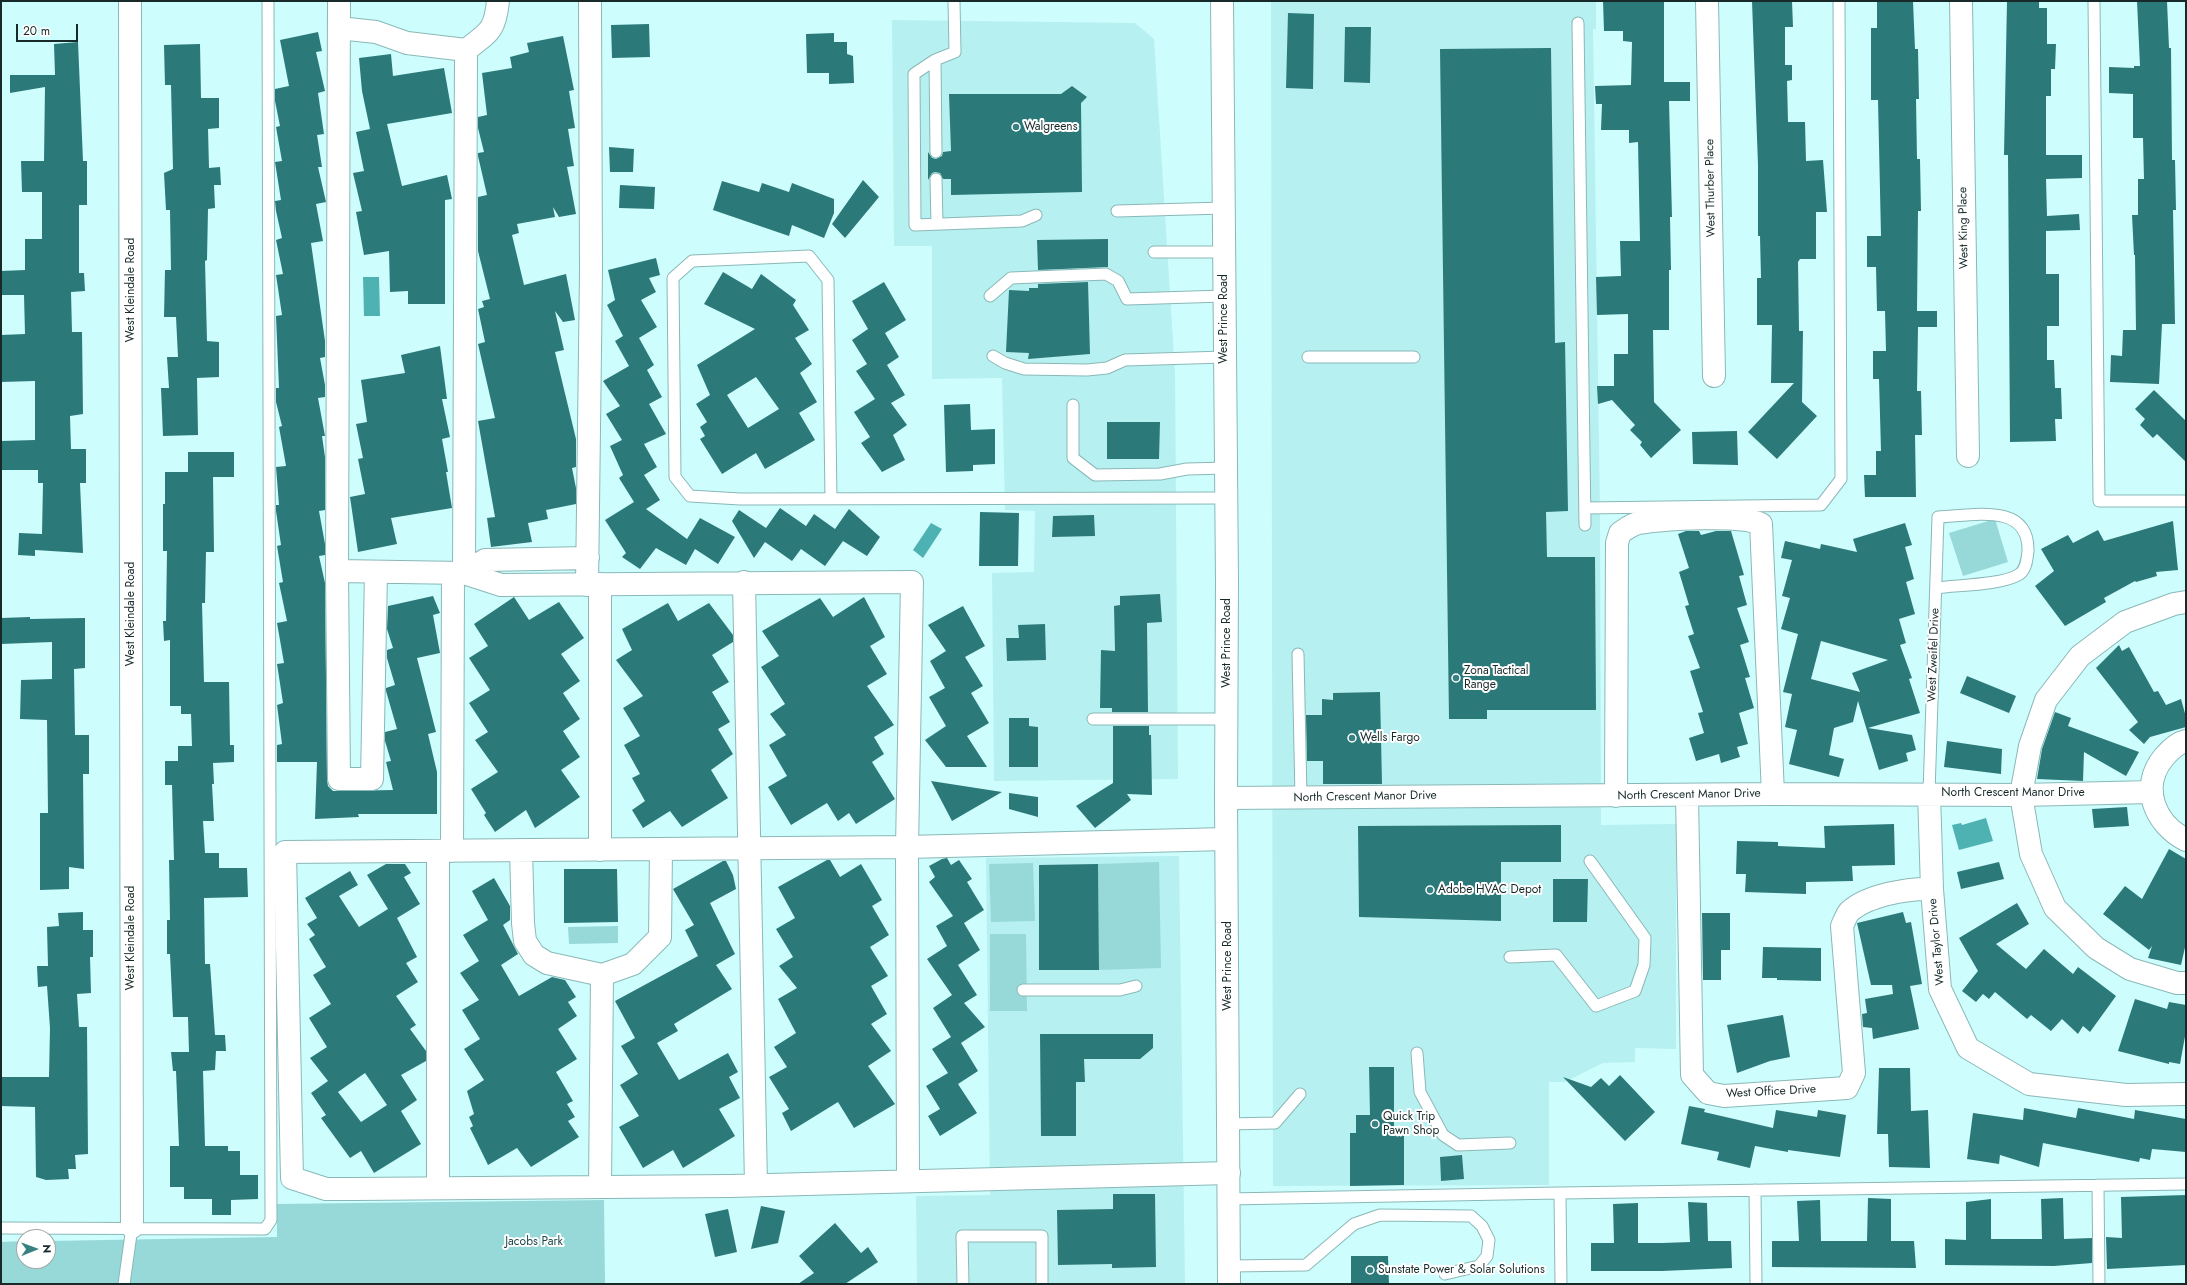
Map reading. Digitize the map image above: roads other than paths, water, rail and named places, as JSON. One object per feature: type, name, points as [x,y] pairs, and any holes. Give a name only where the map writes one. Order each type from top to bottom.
[{"type":"street","name":"West Kleindale Road","points":[[130,1],[132,1227]]},
{"type":"street","points":[[339,1],[337,571],[339,779],[372,779],[376,572]]},
{"type":"street","points":[[339,28],[376,32],[414,44],[466,50],[484,36],[496,22],[498,1]]},
{"type":"street","points":[[590,1],[591,271],[588,558],[594,585],[600,850]]},
{"type":"street","name":"West Prince Road","points":[[1222,1],[1226,468],[1226,839],[1229,1275]]},
{"type":"street","name":"West Thurber Place","points":[[1707,1],[1714,376]]},
{"type":"street","name":"West King Place","points":[[1961,1],[1968,456]]},
{"type":"street","points":[[438,1188],[445,851],[459,573],[466,50]]},
{"type":"street","points":[[1616,796],[1617,543],[1620,533],[1638,523],[1748,519],[1761,524],[1773,794]]},
{"type":"street","points":[[459,573],[484,560],[588,558]]},
{"type":"street","points":[[337,571],[459,573],[501,585],[744,582],[912,582],[907,848],[908,1181]]},
{"type":"street","points":[[744,582],[756,1185]]},
{"type":"street","points":[[2186,602],[2174,604],[2125,622],[2080,656],[2046,700],[2030,746],[2021,795],[2031,854],[2055,908],[2096,948],[2130,969],[2177,983],[2186,983]]},
{"type":"street","points":[[2186,741],[2169,750],[2159,762],[2153,776],[2152,792],[2154,808],[2162,822],[2174,834],[2186,840]]},
{"type":"street","name":"North Crescent Manor Drive","points":[[1226,798],[1929,793],[2021,795],[2152,792]]},
{"type":"street","name":"West Taylor Drive","points":[[1929,793],[1932,889],[1940,988],[1968,1048],[2029,1084],[2126,1094],[2186,1094]]},
{"type":"street","name":"West Office Drive","points":[[1687,795],[1692,1075],[1708,1093],[1724,1096],[1847,1088],[1854,1073],[1842,926],[1849,913],[1866,901],[1912,888],[1932,889]]},
{"type":"street","points":[[1226,839],[907,848],[285,852],[292,1178],[326,1189],[756,1185],[1228,1174]]},
{"type":"street","points":[[521,850],[523,923],[525,941],[534,955],[547,963],[602,975],[633,964],[660,937],[661,849]]},
{"type":"street","points":[[600,1187],[602,975]]},
{"type":"lane","points":[[1,1228],[132,1227],[264,1229],[271,1220],[268,1]]},
{"type":"lane","points":[[954,1],[954,52],[935,60],[914,74],[915,225],[1022,221],[1036,215]]},
{"type":"lane","points":[[1585,508],[1820,505],[1841,478],[1839,1]]},
{"type":"lane","points":[[2094,1],[2099,501],[2186,501]]},
{"type":"lane","points":[[1578,23],[1585,525]]},
{"type":"lane","points":[[935,60],[936,152]]},
{"type":"lane","points":[[936,180],[937,224]]},
{"type":"lane","points":[[1117,211],[1223,208]]},
{"type":"lane","points":[[1154,252],[1224,252]]},
{"type":"lane","points":[[831,498],[828,280],[810,256],[692,261],[673,278],[675,477],[690,496],[740,499],[1226,498]]},
{"type":"lane","points":[[990,296],[1011,278],[1106,274],[1118,281],[1127,299],[1224,296]]},
{"type":"lane","points":[[993,356],[1005,363],[1024,369],[1087,370],[1107,368],[1125,360],[1225,357]]},
{"type":"lane","points":[[1308,357],[1414,357]]},
{"type":"lane","points":[[1073,405],[1073,458],[1095,475],[1160,474],[1187,469],[1226,468]]},
{"type":"lane","name":"West Zweifel Drive","points":[[1929,793],[1938,517],[2001,515],[2012,518],[2022,527],[2028,547],[2027,562],[2019,575],[2004,580],[1936,588]]},
{"type":"lane","points":[[1298,654],[1301,798]]},
{"type":"lane","points":[[1093,720],[1226,719]]},
{"type":"lane","points":[[1510,957],[1556,955],[1596,1006],[1634,991],[1644,965],[1645,938],[1590,861]]},
{"type":"lane","points":[[1023,990],[1120,990],[1136,986]]},
{"type":"lane","points":[[1417,1053],[1420,1092],[1443,1135],[1458,1145],[1510,1143]]},
{"type":"lane","points":[[1228,1124],[1274,1123],[1300,1094]]},
{"type":"lane","points":[[1228,1199],[2186,1184]]},
{"type":"lane","points":[[2098,1185],[2099,1284]]},
{"type":"lane","points":[[1755,1190],[1756,1284]]},
{"type":"lane","points":[[1560,1193],[1560,1284]]},
{"type":"lane","points":[[1229,1275],[1306,1265],[1354,1224],[1380,1215],[1471,1216],[1482,1226],[1489,1240],[1487,1256],[1479,1266],[1445,1274]]},
{"type":"lane","points":[[124,1284],[132,1227]]},
{"type":"lane","points":[[963,1284],[962,1236],[1042,1236],[1042,1284]]},
{"type":"place","name":"Walgreens","points":[[1016,127]]},
{"type":"place","name":"Zona Tactical Range","points":[[1456,678]]},
{"type":"place","name":"Wells Fargo","points":[[1352,738]]},
{"type":"place","name":"Adobe HVAC Depot","points":[[1430,890]]},
{"type":"place","name":"Quick Trip Pawn Shop","points":[[1375,1124]]},
{"type":"place","name":"Sunstate Power & Solar Solutions","points":[[1370,1270]]},
{"type":"park label","name":"Jacobs Park","points":[[534,1242]]}]
